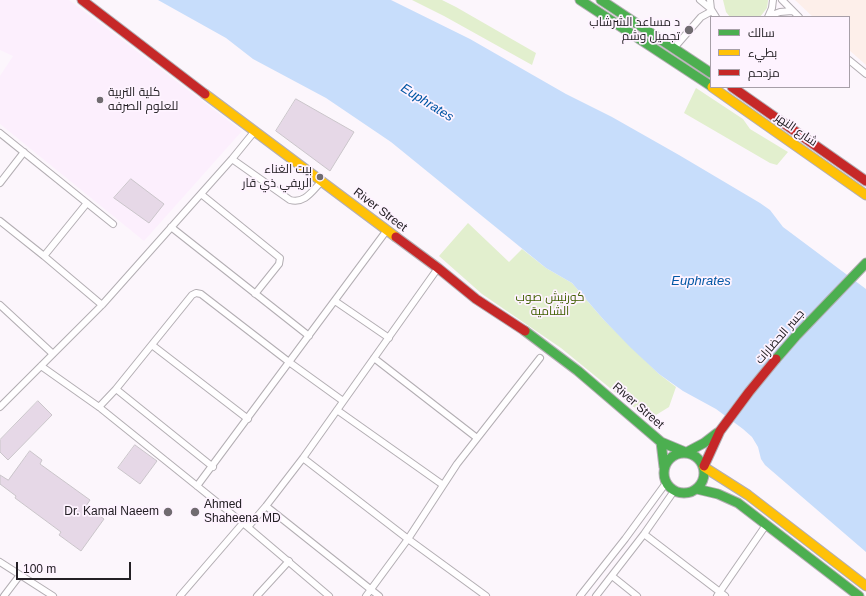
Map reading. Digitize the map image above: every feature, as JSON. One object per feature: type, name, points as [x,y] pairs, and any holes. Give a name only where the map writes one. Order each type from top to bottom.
[{"type":"main road","name":"River Street","points":[[82,0],[254,132],[438,268],[472,296],[567,362],[660,442],[686,452]]},
{"type":"main road","name":"شارع النهر","points":[[580,0],[710,86]]},
{"type":"main road","points":[[601,0],[710,72]]},
{"type":"main road","name":"شارع النهر","points":[[712,88],[866,195]]},
{"type":"main road","name":"شارع النهر","points":[[733,88],[866,181]]},
{"type":"main road","points":[[759,119],[766,110]]},
{"type":"main road","name":"جسر الحضارات","points":[[720,431],[776,358],[865,263]]},
{"type":"main road","points":[[720,431],[704,466],[704,478],[701,484],[697,489],[686,493],[674,491],[666,483],[664,475],[664,467],[668,460],[672,456],[686,452],[704,443],[720,431]]},
{"type":"main road","name":"River Street","points":[[660,442],[664,467]]},
{"type":"main road","points":[[686,452],[697,457],[704,466],[748,495],[866,586]]},
{"type":"main road","points":[[697,489],[711,492],[732,500],[859,596]]},
{"type":"street","points":[[700,0],[712,10]]},
{"type":"street","points":[[710,0],[712,10],[715,16]]},
{"type":"street","points":[[768,16],[772,8],[773,0]]},
{"type":"street","points":[[782,0],[798,16]]},
{"type":"street","points":[[674,48],[701,17],[712,10]]},
{"type":"street","points":[[768,16],[780,12],[792,11]]},
{"type":"street","points":[[850,61],[866,74]]},
{"type":"street","points":[[0,407],[102,305],[232,159],[254,132]]},
{"type":"street","points":[[0,133],[113,224]]},
{"type":"street","points":[[0,183],[24,152]]},
{"type":"street","points":[[232,159],[290,200],[296,202],[306,198],[322,182]]},
{"type":"street","points":[[201,194],[280,258],[279,264],[255,294]]},
{"type":"street","points":[[44,256],[87,203]]},
{"type":"street","points":[[0,220],[102,305]]},
{"type":"street","points":[[171,228],[309,336]]},
{"type":"street","points":[[197,486],[213,467],[387,230]]},
{"type":"street","points":[[180,596],[246,525],[266,506],[303,458],[438,268]]},
{"type":"street","points":[[99,407],[116,389],[192,295],[196,293],[201,294],[289,362],[343,401]]},
{"type":"street","points":[[335,301],[389,338]]},
{"type":"street","points":[[0,305],[53,354]]},
{"type":"street","points":[[152,345],[248,419]]},
{"type":"street","points":[[374,358],[476,438]]},
{"type":"street","points":[[366,596],[408,539],[476,438],[540,358]]},
{"type":"street","points":[[41,366],[99,407],[246,525],[329,596]]},
{"type":"street","points":[[116,389],[213,467]]},
{"type":"street","points":[[337,410],[443,485]]},
{"type":"street","points":[[303,458],[408,539],[486,596]]},
{"type":"street","points":[[580,596],[666,483]]},
{"type":"street","points":[[596,596],[644,534],[674,491]]},
{"type":"street","points":[[266,506],[379,596]]},
{"type":"street","points":[[644,534],[720,595],[766,525]]},
{"type":"street","points":[[0,562],[53,596]]},
{"type":"street","points":[[257,596],[289,562]]},
{"type":"street","points":[[4,596],[20,575]]},
{"type":"street","points":[[612,576],[637,596]]},
{"type":"shaded area","name":"كلية التربية للعلوم الصرفه","points":[[0,0],[69,0],[242,131],[144,241],[0,124],[0,76],[13,56],[0,50]]},
{"type":"shaded area","points":[[795,0],[866,0],[866,65],[850,51],[850,16],[812,16]]},
{"type":"green space","points":[[412,0],[442,0],[456,7],[536,53],[532,65],[444,16]]},
{"type":"green space","points":[[723,0],[768,0],[767,8],[761,16],[729,16],[726,12]]},
{"type":"green space","points":[[696,88],[743,119],[750,129],[788,152],[777,165],[770,163],[684,113]]},
{"type":"green space","name":"كورنيش صوب الشامية","points":[[468,223],[509,262],[522,249],[546,268],[572,283],[603,319],[659,374],[676,387],[669,407],[656,415],[641,411],[632,406],[561,348],[482,294],[439,256]]},
{"type":"water","name":"Euphrates","points":[[158,0],[391,0],[470,39],[566,94],[612,117],[679,155],[770,210],[783,227],[866,289],[866,552],[765,465],[761,459],[758,447],[752,437],[743,429],[716,409],[683,391],[659,374],[603,319],[572,283],[546,268],[391,142],[326,98],[253,59],[226,38]]},
{"type":"building","points":[[296,99],[354,132],[330,171],[276,131]]},
{"type":"building","points":[[131,179],[164,204],[149,223],[114,198]]},
{"type":"building","points":[[38,401],[52,415],[8,460],[0,452],[0,440]]},
{"type":"building","points":[[135,445],[157,461],[140,484],[118,468]]},
{"type":"building","points":[[30,451],[42,460],[40,464],[90,500],[86,506],[104,519],[81,551],[59,535],[61,532],[15,498],[16,496],[0,484],[0,475],[8,480]]},
{"type":"traffic: fast","points":[[580,0],[710,85]]},
{"type":"traffic: fast","points":[[601,0],[710,72]]},
{"type":"traffic: fast","points":[[776,359],[866,263]]},
{"type":"traffic: fast","points":[[525,331],[578,371],[661,442],[685,452]]},
{"type":"traffic: fast","points":[[687,452],[704,443],[717,433]]},
{"type":"traffic: fast","points":[[661,442],[664,467]]},
{"type":"traffic: fast","points":[[688,453],[695,456],[701,462],[704,473],[703,481],[695,490],[688,493],[680,493],[673,490],[665,481],[664,469],[667,462],[676,454],[688,453]]},
{"type":"traffic: fast","points":[[697,489],[718,494],[738,503],[859,596]]},
{"type":"traffic: slow","points":[[713,88],[866,195]]},
{"type":"traffic: slow","points":[[205,94],[396,237]]},
{"type":"traffic: slow","points":[[704,467],[748,495],[866,586]]},
{"type":"traffic: jam","points":[[82,0],[205,94]]},
{"type":"traffic: jam","points":[[733,88],[866,181]]},
{"type":"traffic: jam","points":[[396,237],[438,268],[476,299],[525,331]]},
{"type":"traffic: jam","points":[[704,466],[720,431],[776,359]]},
{"type":"place","name":"د مساعد الشرشاب تجميل وشم","points":[[689,30]]},
{"type":"place","name":"كلية التربية للعلوم الصرفه","points":[[100,100]]},
{"type":"place","name":"بيت الغناء الريفي ذي قار","points":[[320,177]]},
{"type":"place","name":"Dr. Kamal Naeem","points":[[168,512]]},
{"type":"place","name":"Ahmed Shaheena MD","points":[[195,512]]}]
